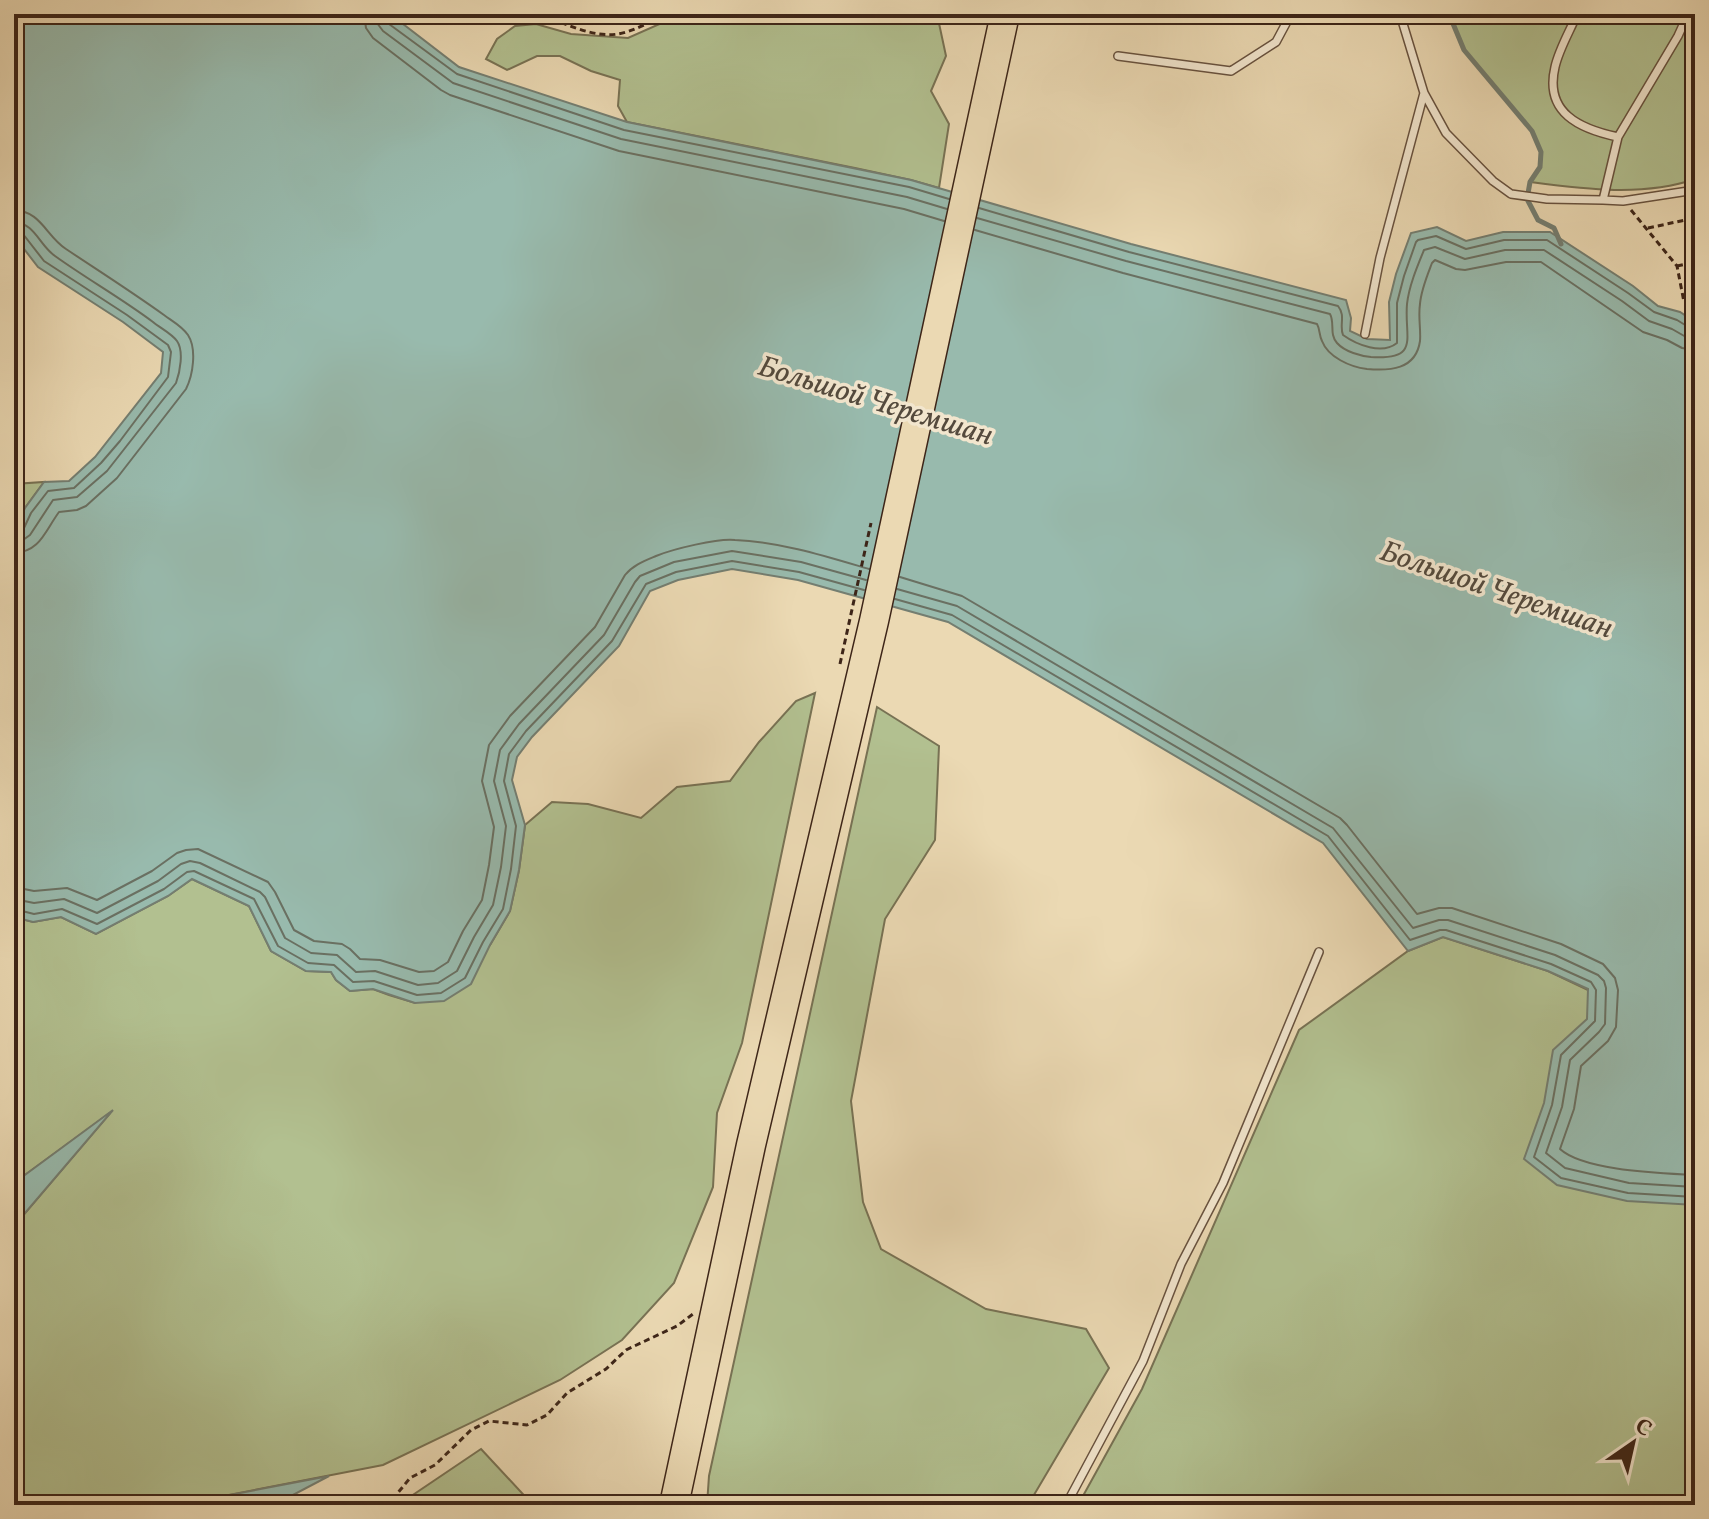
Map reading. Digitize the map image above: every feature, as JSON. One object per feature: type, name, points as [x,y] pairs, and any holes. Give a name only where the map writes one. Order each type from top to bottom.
[{"type":"highway","points":[[674,1505],[751,1145],[874,621],[1005,14]]},
{"type":"lane","points":[[1118,56],[1231,71],[1276,42],[1291,14]]},
{"type":"lane","points":[[1400,14],[1424,93],[1446,133],[1493,181],[1511,194],[1623,201],[1695,190]]},
{"type":"lane","points":[[1577,14],[1554,69],[1557,101],[1567,117],[1598,133],[1618,137]]},
{"type":"lane","points":[[1603,200],[1618,137],[1688,14]]},
{"type":"lane","points":[[1365,334],[1380,258],[1424,93]]},
{"type":"lane","points":[[1066,1505],[1143,1361],[1181,1264],[1223,1183],[1319,952]]},
{"type":"path","points":[[543,14],[594,33],[616,34],[666,14]]},
{"type":"path","points":[[1623,201],[1677,266],[1684,302]]},
{"type":"path","points":[[1646,228],[1695,218]]},
{"type":"path","points":[[1677,266],[1695,262]]},
{"type":"path","points":[[384,1505],[410,1478],[435,1465],[471,1430],[489,1421],[527,1425],[547,1415],[567,1393],[606,1369],[626,1350],[677,1326],[691,1316],[699,1305]]},
{"type":"green space","points":[[682,14],[937,14],[946,56],[931,91],[949,124],[939,188],[627,122],[618,106],[620,80],[591,71],[560,56],[537,56],[507,70],[486,59],[497,39],[515,26],[536,24],[571,34],[628,38]]},
{"type":"green space","points":[[1449,14],[1695,14],[1695,179],[1634,190],[1530,182],[1540,167],[1541,152],[1532,131],[1464,50]]},
{"type":"green space","points":[[44,482],[25,508],[14,530],[14,484]]},
{"type":"green space","points":[[815,693],[742,1043],[717,1113],[713,1187],[674,1283],[622,1340],[560,1380],[383,1465],[177,1505],[39,1505],[14,1498],[14,1226],[110,1113],[14,1183],[14,917],[33,922],[61,917],[96,934],[168,896],[192,879],[249,906],[271,951],[306,971],[331,972],[350,991],[373,989],[415,1003],[490,945],[510,911],[525,825],[552,802],[588,804],[641,818],[677,787],[730,781],[759,742],[796,701]]},
{"type":"green space","points":[[877,707],[939,746],[935,840],[885,919],[851,1101],[863,1202],[881,1249],[986,1309],[1086,1329],[1109,1368],[1028,1505],[707,1505],[709,1476]]},
{"type":"green space","points":[[1443,937],[1548,971],[1695,1049],[1695,1505],[1078,1505],[1142,1389],[1299,1030],[1408,951]]},
{"type":"green space","points":[[481,1449],[533,1505],[398,1505]]},
{"type":"water","name":"Большой Черемшан","points":[[14,14],[390,14],[459,67],[627,122],[911,180],[1131,244],[1346,300],[1351,318],[1350,331],[1367,339],[1390,340],[1389,302],[1411,233],[1437,227],[1466,241],[1503,232],[1550,232],[1658,306],[1680,312],[1695,322],[1695,1205],[1627,1201],[1557,1185],[1524,1159],[1544,1103],[1553,1050],[1587,1019],[1588,989],[1548,971],[1443,937],[1408,951],[1323,843],[948,622],[798,580],[732,569],[678,580],[650,591],[619,646],[532,737],[517,757],[512,780],[525,825],[510,911],[471,984],[444,1001],[415,1003],[373,989],[350,991],[331,972],[306,971],[271,951],[249,906],[192,879],[168,896],[96,934],[61,917],[33,922],[14,917],[14,530],[44,482],[69,481],[95,457],[161,373],[163,352],[38,267],[14,236]]},
{"type":"water","points":[[113,1110],[14,1226],[14,1183]]},
{"type":"water","points":[[329,1476],[274,1505],[177,1505]]},
{"type":"waterway","points":[[1449,14],[1464,50],[1532,131],[1541,152],[1540,167],[1530,182],[1527,199],[1538,220],[1554,228],[1561,244]]}]
